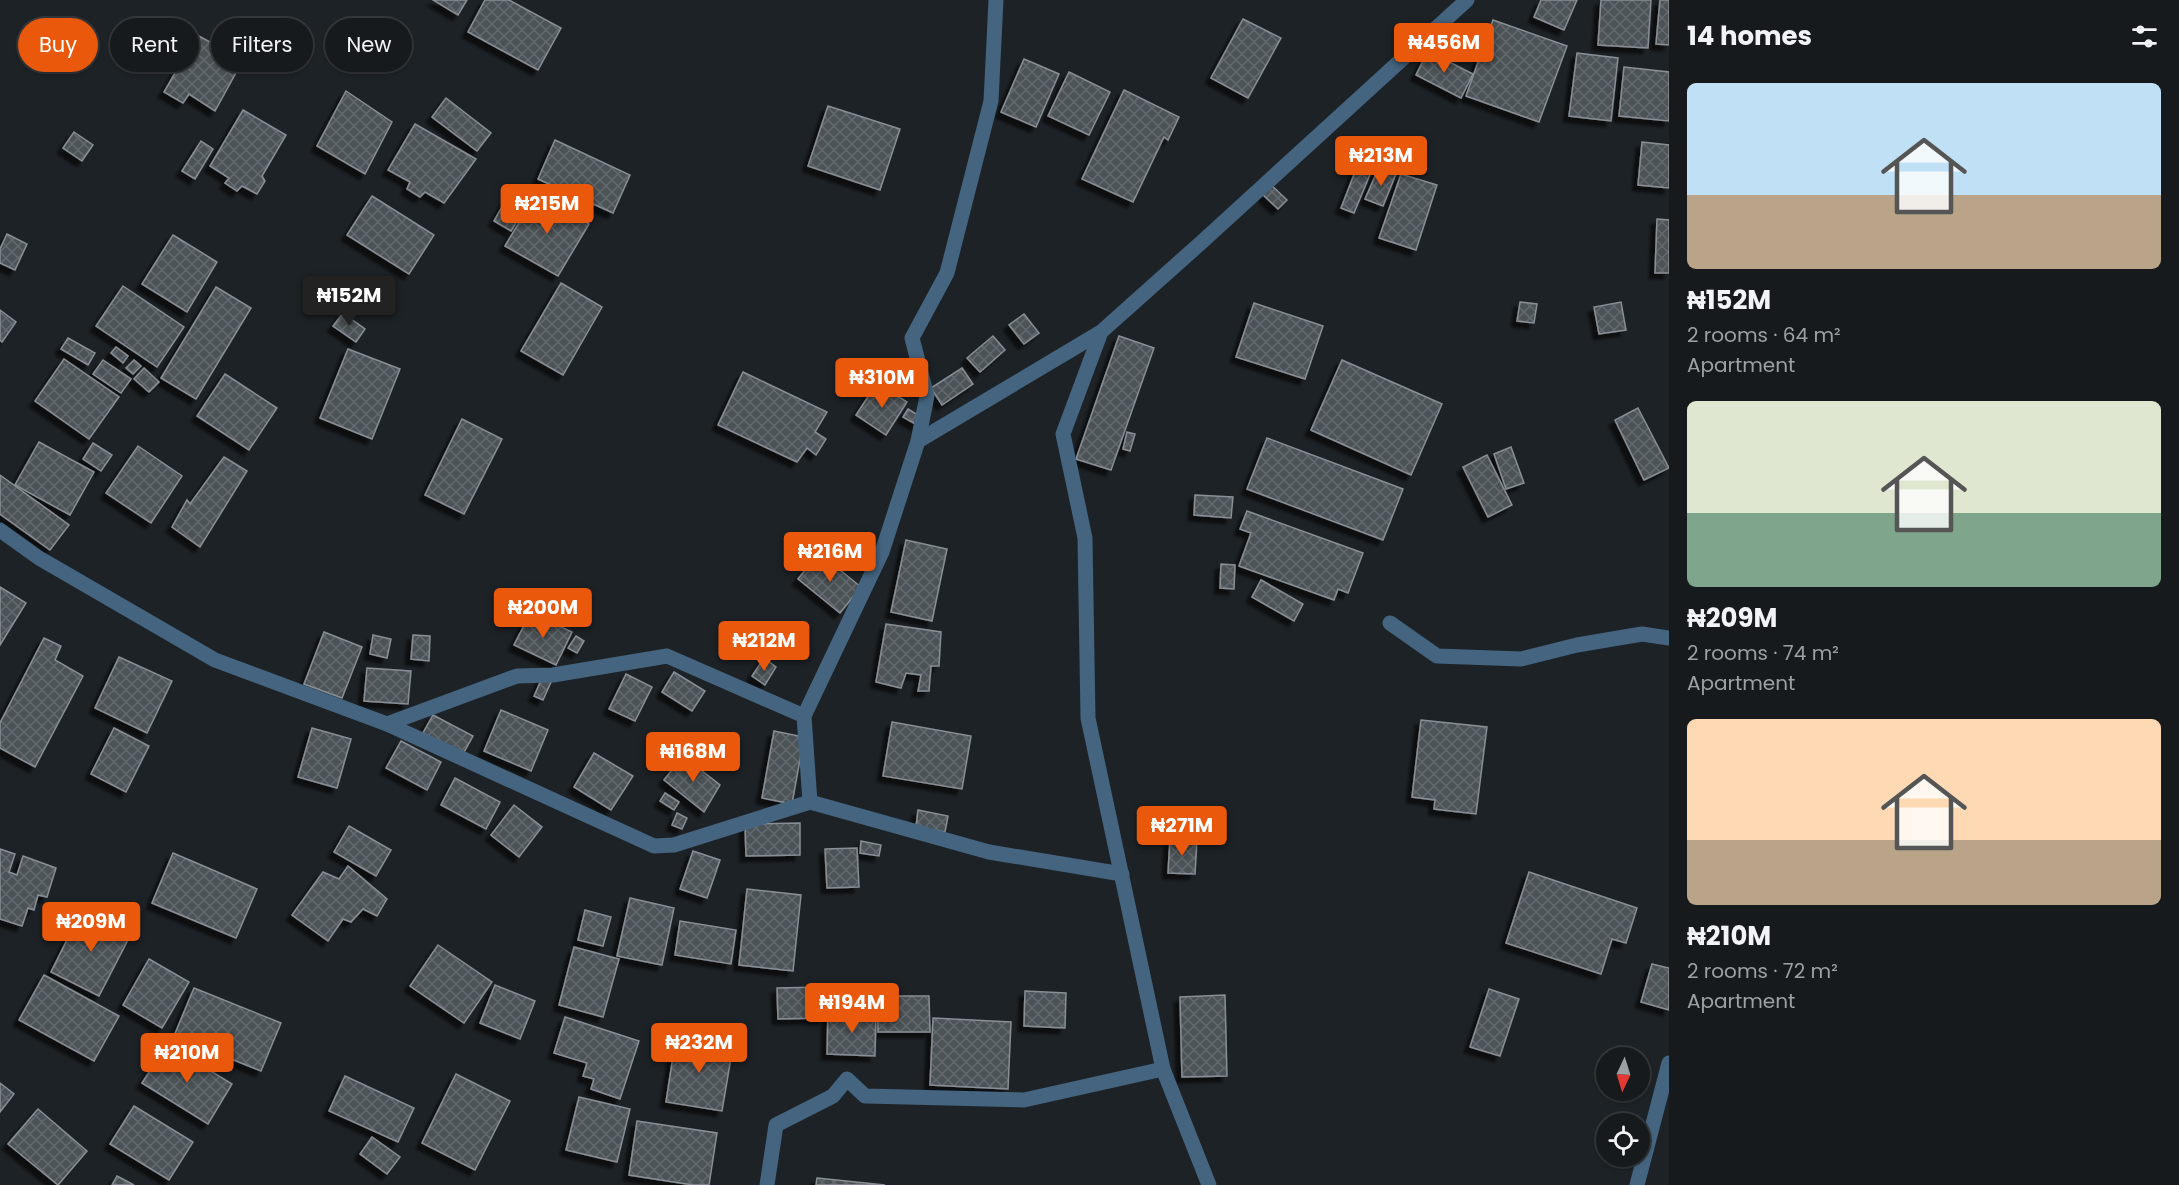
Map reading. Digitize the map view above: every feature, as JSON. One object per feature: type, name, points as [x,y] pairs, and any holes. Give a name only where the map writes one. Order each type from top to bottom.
[{"type":"street","points":[[810,802],[804,716],[882,552],[918,441],[927,396],[912,338],[947,273],[991,101],[996,0]]},
{"type":"street","points":[[918,441],[1101,332],[1467,0]]},
{"type":"street","points":[[1101,332],[1063,434],[1085,538],[1088,718],[1163,1068],[1209,1185]]},
{"type":"street","points":[[0,530],[39,558],[215,660],[387,724],[654,846],[674,844],[810,802],[989,852],[1122,874]]},
{"type":"street","points":[[1390,623],[1437,656],[1521,659],[1576,645],[1641,634],[1669,638]]},
{"type":"street","points":[[387,724],[517,676],[553,675],[667,656],[804,716]]},
{"type":"street","points":[[1637,1185],[1669,1063]]},
{"type":"street","points":[[767,1185],[776,1125],[833,1096],[847,1079],[865,1096],[1023,1100],[1163,1068]]},
{"type":"building","points":[[433,0],[467,0],[458,15]]},
{"type":"building","points":[[485,0],[509,0],[561,28],[538,70],[468,32]]},
{"type":"building","points":[[1541,0],[1577,0],[1564,30],[1534,17]]},
{"type":"building","points":[[1601,0],[1651,0],[1648,48],[1598,45]]},
{"type":"building","points":[[1660,0],[1669,0],[1669,45],[1656,44]]},
{"type":"building","points":[[1243,19],[1281,38],[1248,98],[1211,78]]},
{"type":"building","points":[[1493,20],[1567,46],[1539,122],[1466,96]]},
{"type":"building","points":[[199,36],[211,43],[211,72],[236,72],[215,111],[189,94],[183,103],[164,92],[176,72],[199,72]]},
{"type":"building","points":[[1428,51],[1473,74],[1461,98],[1416,75]]},
{"type":"building","points":[[1577,53],[1618,58],[1611,121],[1569,116]]},
{"type":"building","points":[[1024,59],[1059,74],[1036,127],[1001,112]]},
{"type":"building","points":[[1624,67],[1669,72],[1669,121],[1619,116]]},
{"type":"building","points":[[1069,72],[1110,92],[1089,135],[1048,116]]},
{"type":"building","points":[[1124,90],[1179,117],[1168,140],[1164,137],[1133,202],[1082,179]]},
{"type":"building","points":[[346,91],[392,122],[365,174],[317,146]]},
{"type":"building","points":[[446,98],[491,133],[477,151],[432,117]]},
{"type":"building","points":[[828,106],[900,129],[880,190],[808,166]]},
{"type":"building","points":[[243,110],[286,135],[262,176],[265,181],[257,194],[242,186],[237,191],[225,183],[229,178],[210,166]]},
{"type":"building","points":[[415,124],[476,159],[444,203],[425,192],[420,197],[407,189],[410,182],[388,170]]},
{"type":"building","points":[[74,132],[93,145],[82,161],[63,148]]},
{"type":"building","points":[[555,140],[630,175],[613,213],[538,179]]},
{"type":"building","points":[[201,141],[213,149],[195,179],[182,171]]},
{"type":"building","points":[[1642,142],[1669,145],[1669,188],[1638,185]]},
{"type":"building","points":[[1360,159],[1374,165],[1354,213],[1341,208]]},
{"type":"building","points":[[1379,167],[1396,174],[1383,206],[1365,199]]},
{"type":"building","points":[[1401,174],[1437,185],[1416,250],[1379,238]]},
{"type":"building","points":[[1268,182],[1287,200],[1278,209],[1259,191]]},
{"type":"building","points":[[511,191],[529,201],[511,231],[494,221]]},
{"type":"building","points":[[536,194],[589,224],[558,276],[505,246]]},
{"type":"building","points":[[372,196],[434,235],[409,274],[347,235]]},
{"type":"building","points":[[1657,219],[1669,220],[1669,273],[1655,273]]},
{"type":"building","points":[[7,234],[27,244],[15,270],[0,263],[0,249]]},
{"type":"building","points":[[173,235],[217,262],[187,312],[142,284]]},
{"type":"building","points":[[561,283],[602,307],[563,375],[521,351]]},
{"type":"building","points":[[123,286],[184,327],[157,367],[96,326]]},
{"type":"building","points":[[216,287],[251,308],[196,399],[161,378]]},
{"type":"building","points":[[1520,302],[1537,304],[1534,323],[1517,321]]},
{"type":"building","points":[[1621,302],[1626,330],[1599,334],[1594,307]]},
{"type":"building","points":[[1254,303],[1323,326],[1305,379],[1236,357]]},
{"type":"building","points":[[0,310],[16,322],[2,342],[0,340]]},
{"type":"building","points":[[343,313],[365,329],[356,342],[333,326]]},
{"type":"building","points":[[1024,314],[1039,333],[1024,344],[1009,325]]},
{"type":"building","points":[[993,336],[1005,350],[980,372],[967,358]]},
{"type":"building","points":[[1119,336],[1154,348],[1111,470],[1076,459]]},
{"type":"building","points":[[68,338],[95,353],[88,365],[61,349]]},
{"type":"building","points":[[116,347],[128,356],[123,363],[111,353]]},
{"type":"building","points":[[348,349],[400,369],[372,439],[320,418]]},
{"type":"building","points":[[64,359],[119,397],[89,439],[35,401]]},
{"type":"building","points":[[103,360],[131,379],[121,393],[93,374]]},
{"type":"building","points":[[134,360],[141,366],[133,374],[126,368]]},
{"type":"building","points":[[1342,360],[1442,404],[1411,475],[1311,430]]},
{"type":"building","points":[[881,363],[898,379],[888,389],[871,375]]},
{"type":"building","points":[[144,368],[159,382],[149,392],[134,379]]},
{"type":"building","points":[[962,368],[973,384],[942,405],[931,388]]},
{"type":"building","points":[[743,372],[827,412],[815,432],[826,439],[816,455],[807,448],[797,462],[718,425]]},
{"type":"building","points":[[225,374],[277,408],[249,450],[197,416]]},
{"type":"building","points":[[877,383],[907,402],[886,435],[856,415]]},
{"type":"building","points":[[1638,408],[1669,468],[1644,480],[1615,420]]},
{"type":"building","points":[[908,409],[921,417],[917,425],[903,417]]},
{"type":"building","points":[[462,419],[502,439],[464,514],[425,495]]},
{"type":"building","points":[[1127,432],[1135,434],[1130,451],[1123,449]]},
{"type":"building","points":[[1267,438],[1403,489],[1383,540],[1247,489]]},
{"type":"building","points":[[39,442],[94,472],[70,515],[15,485]]},
{"type":"building","points":[[93,443],[112,455],[101,471],[83,459]]},
{"type":"building","points":[[138,446],[182,476],[151,523],[106,493]]},
{"type":"building","points":[[1511,447],[1524,483],[1506,489],[1494,454]]},
{"type":"building","points":[[1487,455],[1512,505],[1488,517],[1463,467]]},
{"type":"building","points":[[224,457],[247,471],[200,547],[172,527],[187,500],[190,504]]},
{"type":"building","points":[[0,475],[69,525],[50,550],[0,514]]},
{"type":"building","points":[[1195,495],[1233,497],[1231,518],[1194,515]]},
{"type":"building","points":[[1247,511],[1363,553],[1348,593],[1338,589],[1334,600],[1239,566],[1251,533],[1240,529]]},
{"type":"building","points":[[906,540],[947,549],[932,621],[891,612]]},
{"type":"building","points":[[819,553],[861,587],[840,613],[798,579]]},
{"type":"building","points":[[1221,564],[1235,565],[1234,589],[1220,588]]},
{"type":"building","points":[[1261,580],[1303,604],[1294,621],[1252,597]]},
{"type":"building","points":[[0,587],[26,603],[0,645]]},
{"type":"building","points":[[531,612],[572,632],[556,665],[514,645]]},
{"type":"building","points":[[886,624],[941,632],[939,666],[931,666],[929,691],[918,691],[921,675],[906,673],[901,688],[876,682]]},
{"type":"building","points":[[324,632],[362,647],[342,698],[304,684]]},
{"type":"building","points":[[373,635],[391,639],[387,658],[370,654]]},
{"type":"building","points":[[413,635],[430,636],[429,661],[411,659]]},
{"type":"building","points":[[576,636],[584,641],[577,653],[568,648]]},
{"type":"building","points":[[44,638],[61,646],[55,660],[83,676],[35,767],[0,748],[0,723]]},
{"type":"building","points":[[119,657],[172,681],[147,733],[95,708]]},
{"type":"building","points":[[764,658],[776,667],[765,685],[752,676]]},
{"type":"building","points":[[367,668],[411,671],[408,704],[364,701]]},
{"type":"building","points":[[674,672],[705,691],[692,711],[662,692]]},
{"type":"building","points":[[626,674],[652,687],[635,721],[609,709]]},
{"type":"building","points":[[543,676],[552,680],[543,700],[534,696]]},
{"type":"building","points":[[501,710],[548,730],[531,771],[484,751]]},
{"type":"building","points":[[433,715],[473,736],[463,754],[423,733]]},
{"type":"building","points":[[1421,720],[1487,727],[1476,814],[1434,809],[1435,800],[1412,797]]},
{"type":"building","points":[[892,722],[971,736],[962,789],[883,776]]},
{"type":"building","points":[[114,728],[149,746],[126,792],[91,774]]},
{"type":"building","points":[[312,728],[351,739],[337,788],[298,777]]},
{"type":"building","points":[[774,731],[804,737],[792,804],[762,798]]},
{"type":"building","points":[[401,741],[441,762],[427,790],[386,768]]},
{"type":"building","points":[[594,753],[633,776],[611,810],[574,787]]},
{"type":"building","points":[[683,756],[720,785],[704,812],[664,780]]},
{"type":"building","points":[[455,778],[500,802],[486,829],[441,805]]},
{"type":"building","points":[[665,793],[679,802],[674,810],[660,801]]},
{"type":"building","points":[[514,805],[542,827],[519,857],[491,835]]},
{"type":"building","points":[[918,810],[948,816],[945,832],[916,827]]},
{"type":"building","points":[[677,813],[687,818],[682,829],[672,825]]},
{"type":"building","points":[[800,823],[800,855],[746,856],[745,824]]},
{"type":"building","points":[[349,826],[391,850],[376,876],[334,852]]},
{"type":"building","points":[[1170,839],[1197,841],[1195,874],[1168,873]]},
{"type":"building","points":[[861,841],[881,845],[879,856],[860,853]]},
{"type":"building","points":[[857,848],[859,887],[827,888],[825,849]]},
{"type":"building","points":[[0,849],[15,854],[9,872],[17,875],[23,856],[56,868],[47,897],[38,895],[34,910],[28,908],[22,926],[0,919]]},
{"type":"building","points":[[693,851],[720,860],[707,898],[680,889]]},
{"type":"building","points":[[173,853],[257,889],[236,938],[152,903]]},
{"type":"building","points":[[348,866],[387,899],[377,916],[363,909],[351,922],[343,919],[328,941],[292,915],[323,872],[339,879]]},
{"type":"building","points":[[1529,872],[1637,908],[1626,943],[1612,939],[1601,974],[1506,943]]},
{"type":"building","points":[[747,889],[801,895],[793,971],[739,965]]},
{"type":"building","points":[[630,898],[674,908],[662,965],[617,956]]},
{"type":"building","points":[[82,910],[131,934],[99,996],[51,972]]},
{"type":"building","points":[[585,910],[611,917],[603,946],[578,940]]},
{"type":"building","points":[[680,921],[736,930],[731,964],[675,955]]},
{"type":"building","points":[[438,945],[492,982],[464,1023],[410,986]]},
{"type":"building","points":[[574,947],[619,959],[603,1017],[559,1005]]},
{"type":"building","points":[[149,959],[189,982],[162,1028],[123,1005]]},
{"type":"building","points":[[1652,964],[1669,968],[1669,1010],[1641,1002]]},
{"type":"building","points":[[44,975],[119,1016],[94,1061],[19,1020]]},
{"type":"building","points":[[495,985],[535,1001],[520,1039],[480,1023]]},
{"type":"building","points":[[823,987],[824,1018],[778,1019],[777,988]]},
{"type":"building","points":[[194,988],[281,1023],[261,1071],[174,1036]]},
{"type":"building","points":[[1489,989],[1519,999],[1500,1056],[1470,1047]]},
{"type":"building","points":[[1025,991],[1066,993],[1065,1028],[1024,1026]]},
{"type":"building","points":[[1225,995],[1227,1076],[1182,1077],[1180,997]]},
{"type":"building","points":[[878,996],[929,996],[930,1032],[878,1032]]},
{"type":"building","points":[[828,1011],[876,1013],[875,1056],[827,1054]]},
{"type":"building","points":[[565,1017],[639,1041],[620,1099],[591,1089],[594,1079],[583,1076],[587,1063],[554,1053]]},
{"type":"building","points":[[933,1018],[1011,1022],[1008,1089],[930,1085]]},
{"type":"building","points":[[676,1037],[733,1046],[722,1111],[666,1102]]},
{"type":"building","points":[[167,1044],[232,1084],[208,1124],[142,1083]]},
{"type":"building","points":[[456,1074],[510,1101],[475,1170],[422,1143]]},
{"type":"building","points":[[345,1076],[414,1108],[398,1142],[329,1111]]},
{"type":"building","points":[[0,1083],[14,1094],[0,1112]]},
{"type":"building","points":[[579,1097],[630,1109],[617,1162],[566,1150]]},
{"type":"building","points":[[134,1106],[193,1142],[169,1180],[110,1144]]},
{"type":"building","points":[[38,1109],[87,1151],[58,1185],[8,1144]]},
{"type":"building","points":[[637,1121],[717,1133],[709,1185],[693,1185],[629,1175]]},
{"type":"building","points":[[372,1137],[400,1157],[387,1174],[360,1154]]},
{"type":"building","points":[[117,1176],[134,1185],[112,1185]]},
{"type":"building","points":[[817,1178],[885,1185],[816,1185]]}]
